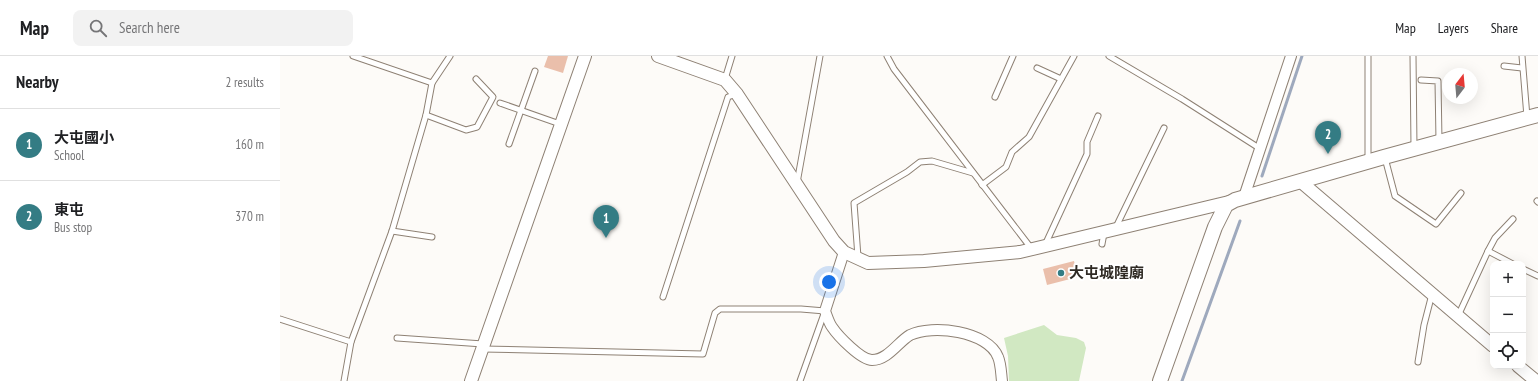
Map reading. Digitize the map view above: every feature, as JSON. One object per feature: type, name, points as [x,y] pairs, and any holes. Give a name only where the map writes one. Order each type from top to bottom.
[{"type":"main road","points":[[1160,381],[1215,227],[1221,212],[1229,202],[1368,161],[1533,117]]},
{"type":"street","points":[[471,381],[586,56]]},
{"type":"street","points":[[658,56],[672,58],[725,80],[737,94],[834,241],[844,252],[858,260],[868,263],[924,261],[1032,249],[1107,235],[1194,209],[1229,202]]},
{"type":"street","points":[[1244,197],[1259,148],[1291,56]]},
{"type":"street","points":[[1300,181],[1490,344]]},
{"type":"street","points":[[844,252],[825,311],[832,328],[860,355],[872,360],[880,358],[910,336],[920,332],[943,330],[959,332],[987,343],[998,356],[1002,381]]},
{"type":"street","points":[[1522,369],[1536,381]]},
{"type":"lane","points":[[353,56],[432,83]]},
{"type":"lane","points":[[344,381],[351,342],[392,231],[426,115],[432,83],[450,56]]},
{"type":"lane","points":[[725,80],[732,56]]},
{"type":"lane","points":[[797,186],[820,56]]},
{"type":"lane","points":[[887,56],[894,70],[1032,249]]},
{"type":"lane","points":[[994,97],[1013,56]]},
{"type":"lane","points":[[982,185],[1006,167],[1012,152],[1029,137],[1074,56]]},
{"type":"lane","points":[[1109,56],[1182,99],[1259,148]]},
{"type":"lane","points":[[1368,56],[1368,161]]},
{"type":"lane","points":[[1413,56],[1414,149]]},
{"type":"lane","points":[[1522,56],[1522,68],[1533,117]]},
{"type":"lane","points":[[1504,66],[1522,68]]},
{"type":"lane","points":[[1037,68],[1061,79]]},
{"type":"lane","points":[[509,144],[535,71]]},
{"type":"lane","points":[[426,115],[466,130],[477,127],[493,98],[476,79]]},
{"type":"lane","points":[[1421,80],[1438,81],[1439,142]]},
{"type":"lane","points":[[663,297],[728,97],[737,94]]},
{"type":"lane","points":[[500,103],[561,125]]},
{"type":"lane","points":[[1044,246],[1087,154],[1087,142],[1098,116]]},
{"type":"lane","points":[[1107,235],[1164,128]]},
{"type":"lane","points":[[1384,157],[1395,196],[1436,224],[1461,193]]},
{"type":"lane","points":[[858,260],[854,203],[907,172],[920,162],[932,161],[974,174]]},
{"type":"lane","points":[[1458,317],[1495,238],[1513,219]]},
{"type":"lane","points":[[392,231],[432,237]]},
{"type":"lane","points":[[1488,251],[1507,261]]},
{"type":"lane","points":[[1526,270],[1538,276]]},
{"type":"lane","points":[[1418,362],[1424,325],[1432,294]]},
{"type":"lane","points":[[396,338],[483,346],[703,354],[715,313],[720,309],[801,309],[825,311],[800,381]]},
{"type":"lane","points":[[280,318],[351,342]]},
{"type":"green space","points":[[1044,325],[1057,335],[1076,338],[1084,342],[1086,348],[1079,381],[1009,381],[1008,356],[1004,338]]},
{"type":"building","points":[[548,56],[568,56],[563,73],[544,67]]},
{"type":"building","name":"大屯城隍廟","points":[[1074,261],[1078,277],[1047,285],[1043,269]]},
{"type":"waterway","points":[[1262,176],[1302,56]]},
{"type":"waterway","points":[[1182,381],[1240,221]]},
{"type":"place","name":"東屯","points":[[1328,154]]},
{"type":"place","name":"大屯國小","points":[[606,238]]},
{"type":"place","name":"大屯城隍廟","points":[[1061,273]]}]
